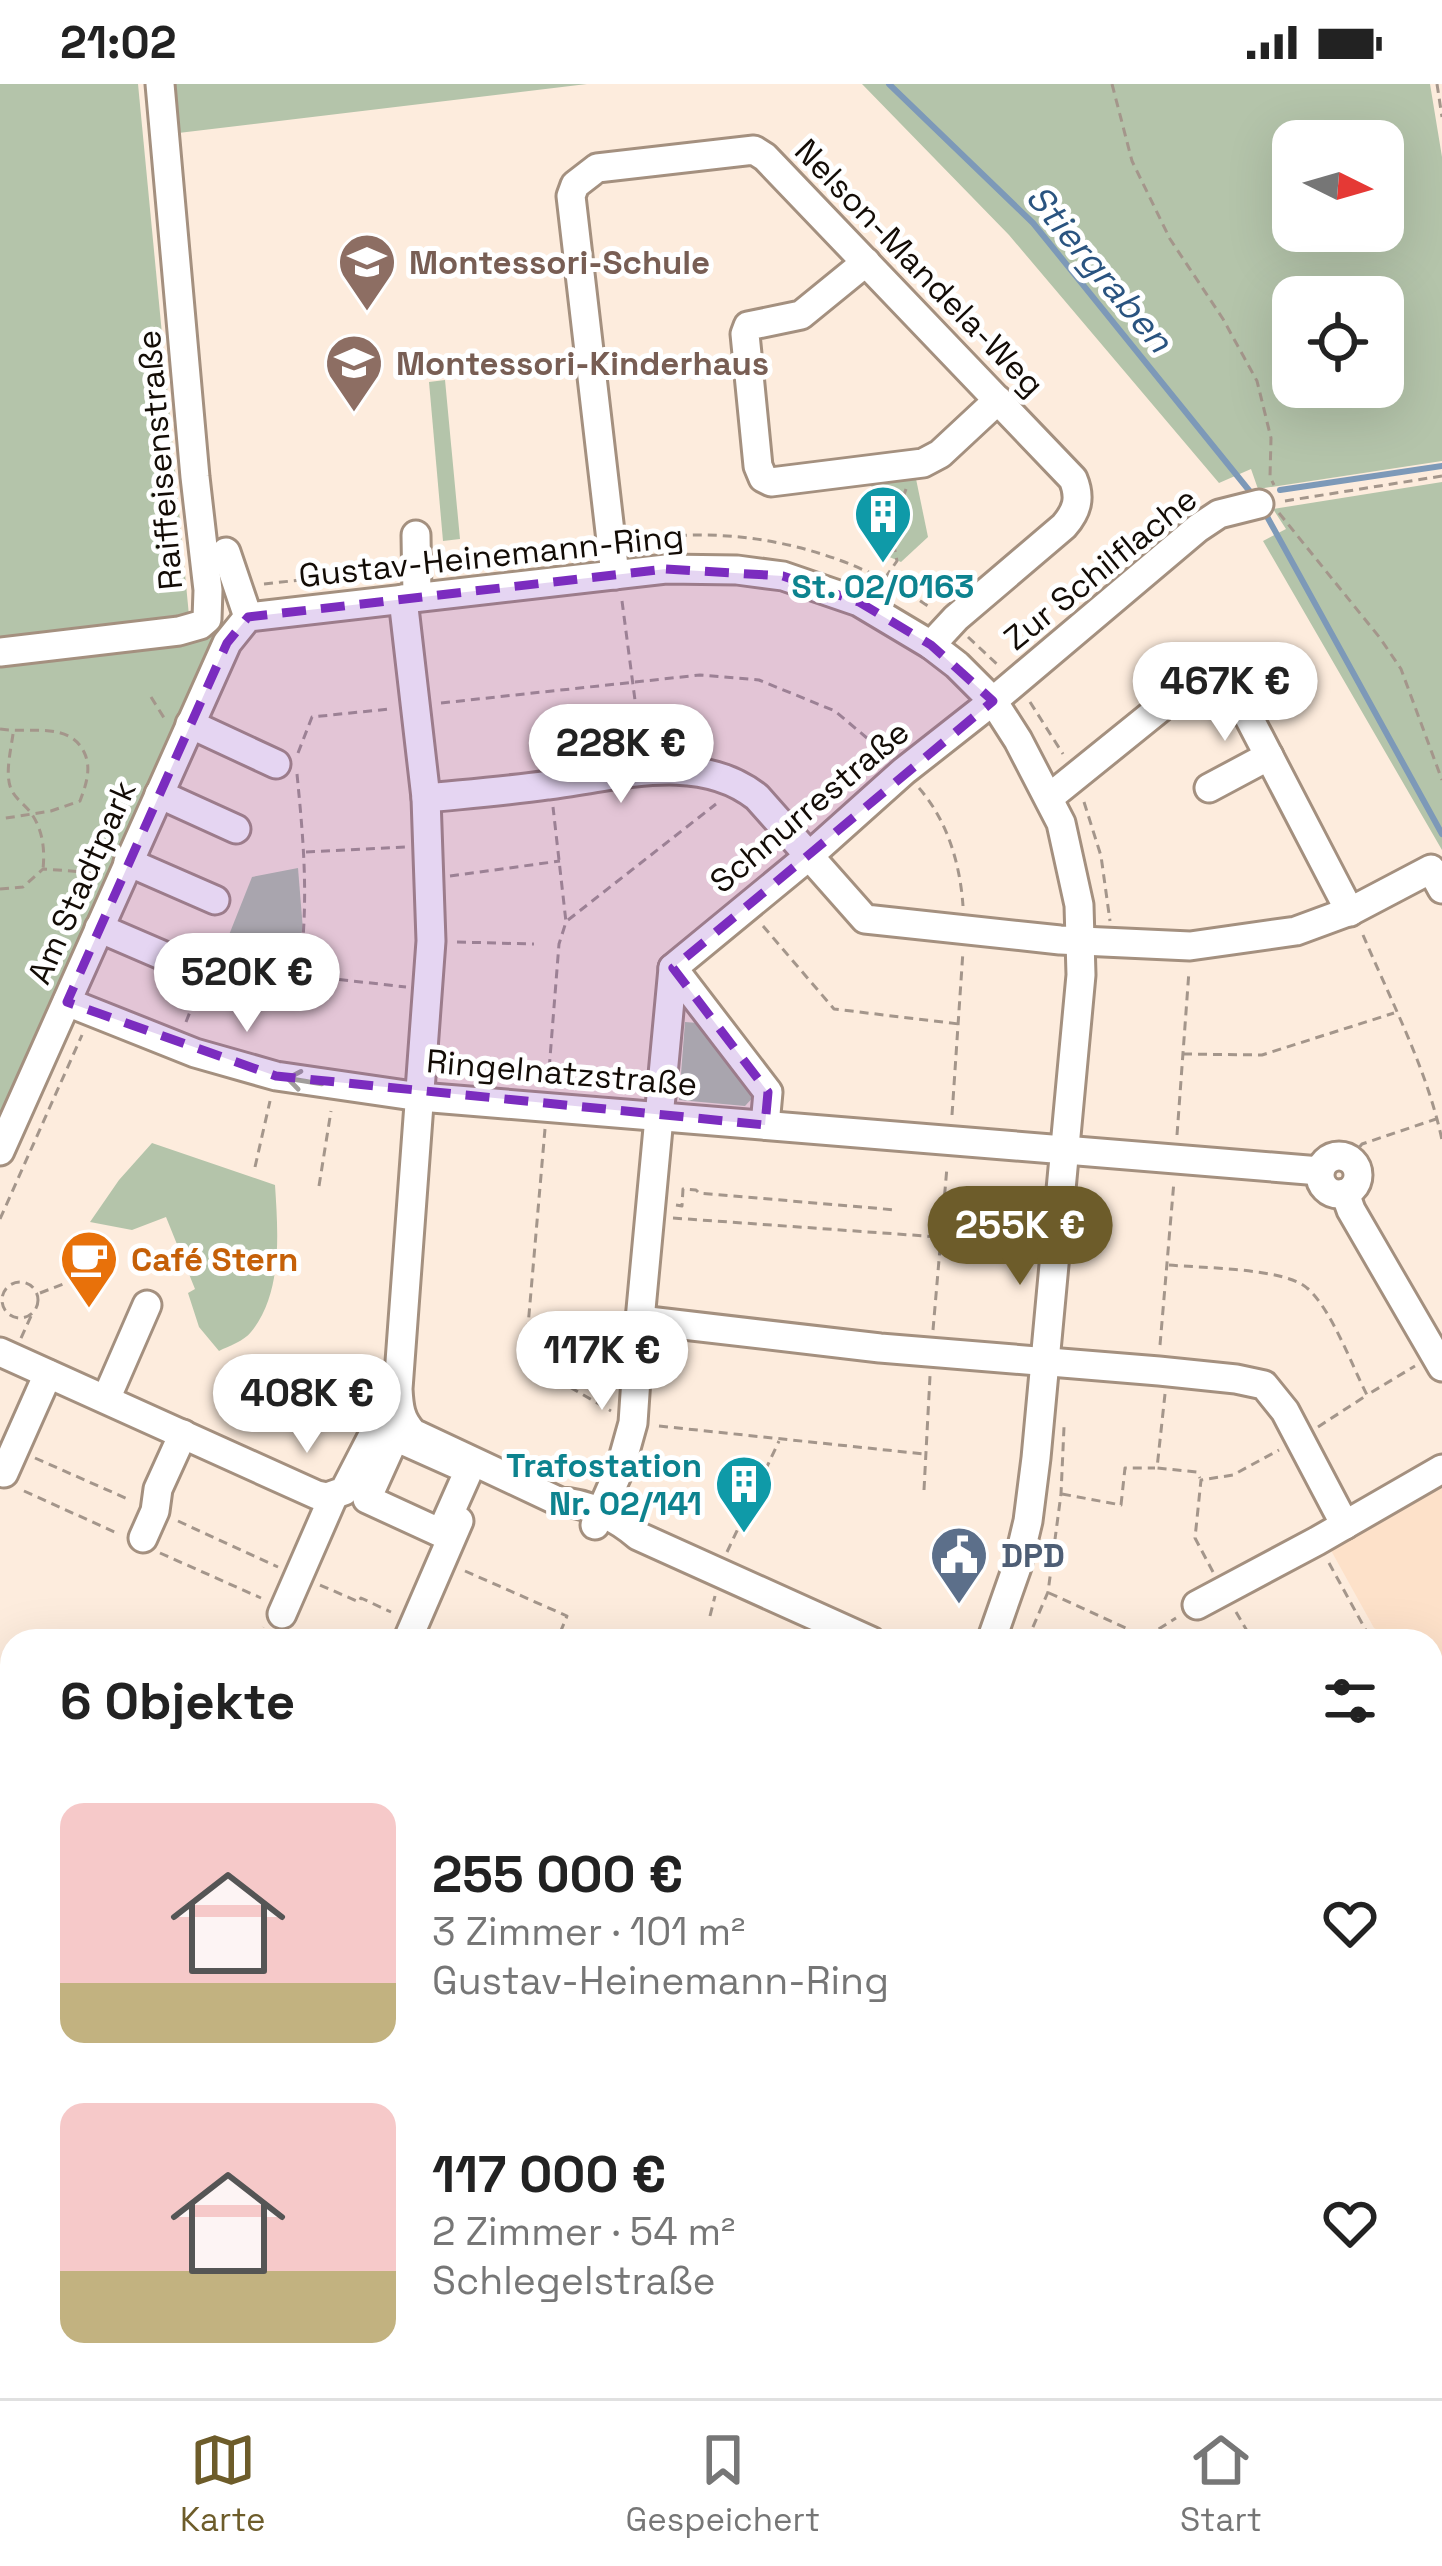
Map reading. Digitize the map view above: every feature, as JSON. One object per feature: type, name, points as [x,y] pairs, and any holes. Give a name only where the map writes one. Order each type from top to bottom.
[{"type":"street","points":[[160,86],[190,84]]},
{"type":"street","name":"Raiffeisenstraße","points":[[0,652],[179,631],[207,619],[160,86]]},
{"type":"street","name":"Nelson-Mandela-Weg","points":[[615,575],[571,196],[575,185],[597,168],[754,150],[1073,479],[1078,492],[1078,504],[1064,526],[931,645]]},
{"type":"street","points":[[866,262],[801,315],[748,326],[758,466],[763,478],[771,482],[923,463],[940,454],[998,400]]},
{"type":"street","name":"Zur Schilflache","points":[[1004,692],[1198,528],[1220,514],[1272,503]]},
{"type":"street","points":[[416,535],[410,598],[430,845],[431,941],[400,1413],[413,1432],[560,1502],[569,1513],[598,1519],[621,1536],[638,1536],[845,1629]]},
{"type":"street","points":[[226,552],[248,617]]},
{"type":"street","name":"Gustav-Heinemann-Ring","points":[[248,617],[666,569],[737,570],[783,576],[859,602],[1004,692],[1061,823],[1095,941],[1082,975],[1028,1521],[995,1629]]},
{"type":"street","name":"Am Stadtpark","points":[[0,1151],[80,1007],[99,928],[227,643],[248,617]]},
{"type":"street","points":[[1050,797],[1201,675],[1210,672],[1227,677],[1352,911]]},
{"type":"street","name":"Schnurrestraße","points":[[673,968],[1004,692]]},
{"type":"street","points":[[190,724],[276,764]]},
{"type":"street","points":[[1209,788],[1269,756]]},
{"type":"street","points":[[426,798],[644,772],[705,772],[741,784],[866,920],[1095,941],[1190,946],[1296,931],[1437,879]]},
{"type":"street","points":[[159,794],[236,829]]},
{"type":"street","points":[[124,872],[214,900]]},
{"type":"street","points":[[99,928],[171,959]]},
{"type":"street","points":[[598,1519],[633,1424],[673,968]]},
{"type":"street","points":[[673,968],[768,1092],[765,1125]]},
{"type":"street","name":"Ringelnatzstraße","points":[[80,1007],[177,1047],[276,1076],[420,1097],[1320,1172]]},
{"type":"street","points":[[1336,1156],[1350,1160],[1358,1174],[1352,1189],[1329,1192],[1320,1172],[1323,1164],[1336,1156]]},
{"type":"street","points":[[1345,1193],[1438,1361]]},
{"type":"street","points":[[106,1400],[147,1305]]},
{"type":"street","points":[[640,1320],[1264,1385],[1285,1411],[1346,1525]]},
{"type":"street","points":[[0,1352],[317,1495],[344,1491],[374,1433],[400,1413]]},
{"type":"street","points":[[10,1461],[48,1374]]},
{"type":"street","points":[[143,1538],[183,1434]]},
{"type":"street","points":[[412,1629],[441,1547],[482,1467]]},
{"type":"street","points":[[1198,1605],[1442,1469]]},
{"type":"street","points":[[283,1614],[334,1495]]},
{"type":"path","points":[[1112,84],[1132,161],[1170,238],[1257,381],[1271,438],[1272,503],[1401,670],[1442,780]]},
{"type":"path","points":[[1437,84],[1442,117]]},
{"type":"path","points":[[884,579],[897,560],[891,530],[900,518],[907,467]]},
{"type":"path","points":[[1272,503],[1442,476]]},
{"type":"path","points":[[239,587],[701,535],[797,546],[832,557],[910,593],[951,623],[1004,692],[1049,728],[1075,776],[1106,879],[1095,941]]},
{"type":"path","points":[[615,575],[621,590],[644,772]]},
{"type":"path","points":[[299,975],[306,928],[305,853],[295,759],[312,717],[700,676],[758,680],[835,711],[904,771],[931,802],[949,838],[961,879],[964,929],[959,1024],[924,1490]]},
{"type":"path","points":[[0,729],[71,736],[88,761],[80,801],[0,819]]},
{"type":"path","points":[[13,732],[11,790],[33,814],[43,843],[43,869]]},
{"type":"path","points":[[566,922],[741,784]]},
{"type":"path","points":[[305,853],[430,845]]},
{"type":"path","points":[[430,878],[560,861]]},
{"type":"path","points":[[0,889],[23,886],[43,869],[124,872]]},
{"type":"path","points":[[82,889],[89,871]]},
{"type":"path","points":[[747,906],[834,1009],[959,1024]]},
{"type":"path","points":[[1352,911],[1440,1118],[1442,1140]]},
{"type":"path","points":[[431,941],[534,944]]},
{"type":"path","points":[[177,1047],[216,946],[299,975],[411,987]]},
{"type":"path","points":[[1157,1468],[1190,946]]},
{"type":"path","points":[[0,1219],[80,1007]]},
{"type":"path","points":[[1183,1054],[1262,1055],[1396,1012]]},
{"type":"path","points":[[255,1167],[276,1076]]},
{"type":"path","points":[[319,1186],[334,1085]]},
{"type":"path","points":[[1350,1160],[1362,1144],[1440,1118]]},
{"type":"path","points":[[650,1210],[682,1206],[683,1189],[896,1210]]},
{"type":"path","points":[[650,1210],[941,1238]]},
{"type":"path","points":[[1168,1264],[1284,1276],[1306,1286],[1321,1305],[1366,1395]]},
{"type":"path","points":[[20,1282],[37,1294],[37,1307],[27,1316],[13,1316],[2,1307],[2,1292],[20,1282]]},
{"type":"path","points":[[37,1294],[66,1283]]},
{"type":"path","points":[[1201,1480],[1233,1475],[1366,1395],[1438,1361]]},
{"type":"path","points":[[633,1424],[926,1454]]},
{"type":"path","points":[[719,1572],[780,1439]]},
{"type":"path","points":[[10,1461],[93,1484]]},
{"type":"path","points":[[1061,1494],[1121,1505],[1125,1468],[1197,1472],[1201,1480],[1195,1538],[1246,1629]]},
{"type":"path","points":[[218,1540],[359,1602],[361,1598],[408,1629]]},
{"type":"path","points":[[1317,1541],[1363,1629]]},
{"type":"path","points":[[441,1547],[567,1616],[562,1629]]},
{"type":"path","points":[[1032,1629],[1048,1592],[1121,1629]]},
{"type":"path","points":[[1159,1629],[1198,1605]]},
{"type":"highlighted area","points":[[666,569],[783,576],[859,602],[931,645],[993,701],[673,968],[768,1092],[765,1125],[276,1076],[67,1002],[227,643],[248,617]]},
{"type":"shaded area","points":[[1442,1483],[1442,1629],[1374,1628],[1328,1545]]},
{"type":"green space","points":[[0,84],[138,84],[190,626],[0,647]]},
{"type":"green space","points":[[166,84],[587,84],[170,134]]},
{"type":"green space","points":[[862,84],[1430,84],[1442,157],[1442,461],[1258,489],[1251,469],[1219,483],[1009,235]]},
{"type":"green space","points":[[445,380],[460,539],[443,541],[429,382]]},
{"type":"green space","points":[[915,474],[928,537],[901,562],[878,552],[871,481]]},
{"type":"green space","points":[[1442,482],[1442,850],[1263,541],[1286,529],[1273,509]]},
{"type":"green space","points":[[212,633],[219,640],[0,1123],[0,656]]},
{"type":"green space","points":[[298,868],[303,930],[285,964],[225,945],[252,877]]},
{"type":"green space","points":[[685,1022],[698,1023],[757,1093],[745,1106],[679,1100]]},
{"type":"green space","points":[[152,1143],[275,1185],[276,1262],[269,1299],[248,1335],[219,1351],[199,1327],[188,1293],[195,1289],[166,1217],[132,1230],[90,1222]]},
{"type":"waterway","name":"Stiergraben","points":[[889,84],[1033,223],[1256,499]]},
{"type":"waterway","points":[[1280,490],[1442,466]]},
{"type":"waterway","name":"Stiergraben","points":[[1264,511],[1442,834]]},
{"type":"place","name":"Montessori-Schule","points":[[367,313]]},
{"type":"place","name":"Montessori-Kinderhaus","points":[[354,414]]},
{"type":"place","name":"St. 02/0163","points":[[883,565]]},
{"type":"place","name":"Café Stern","points":[[89,1310]]},
{"type":"place","name":"Trafostation Nr. 02/141","points":[[744,1535]]},
{"type":"place","name":"DPD","points":[[959,1606]]}]
